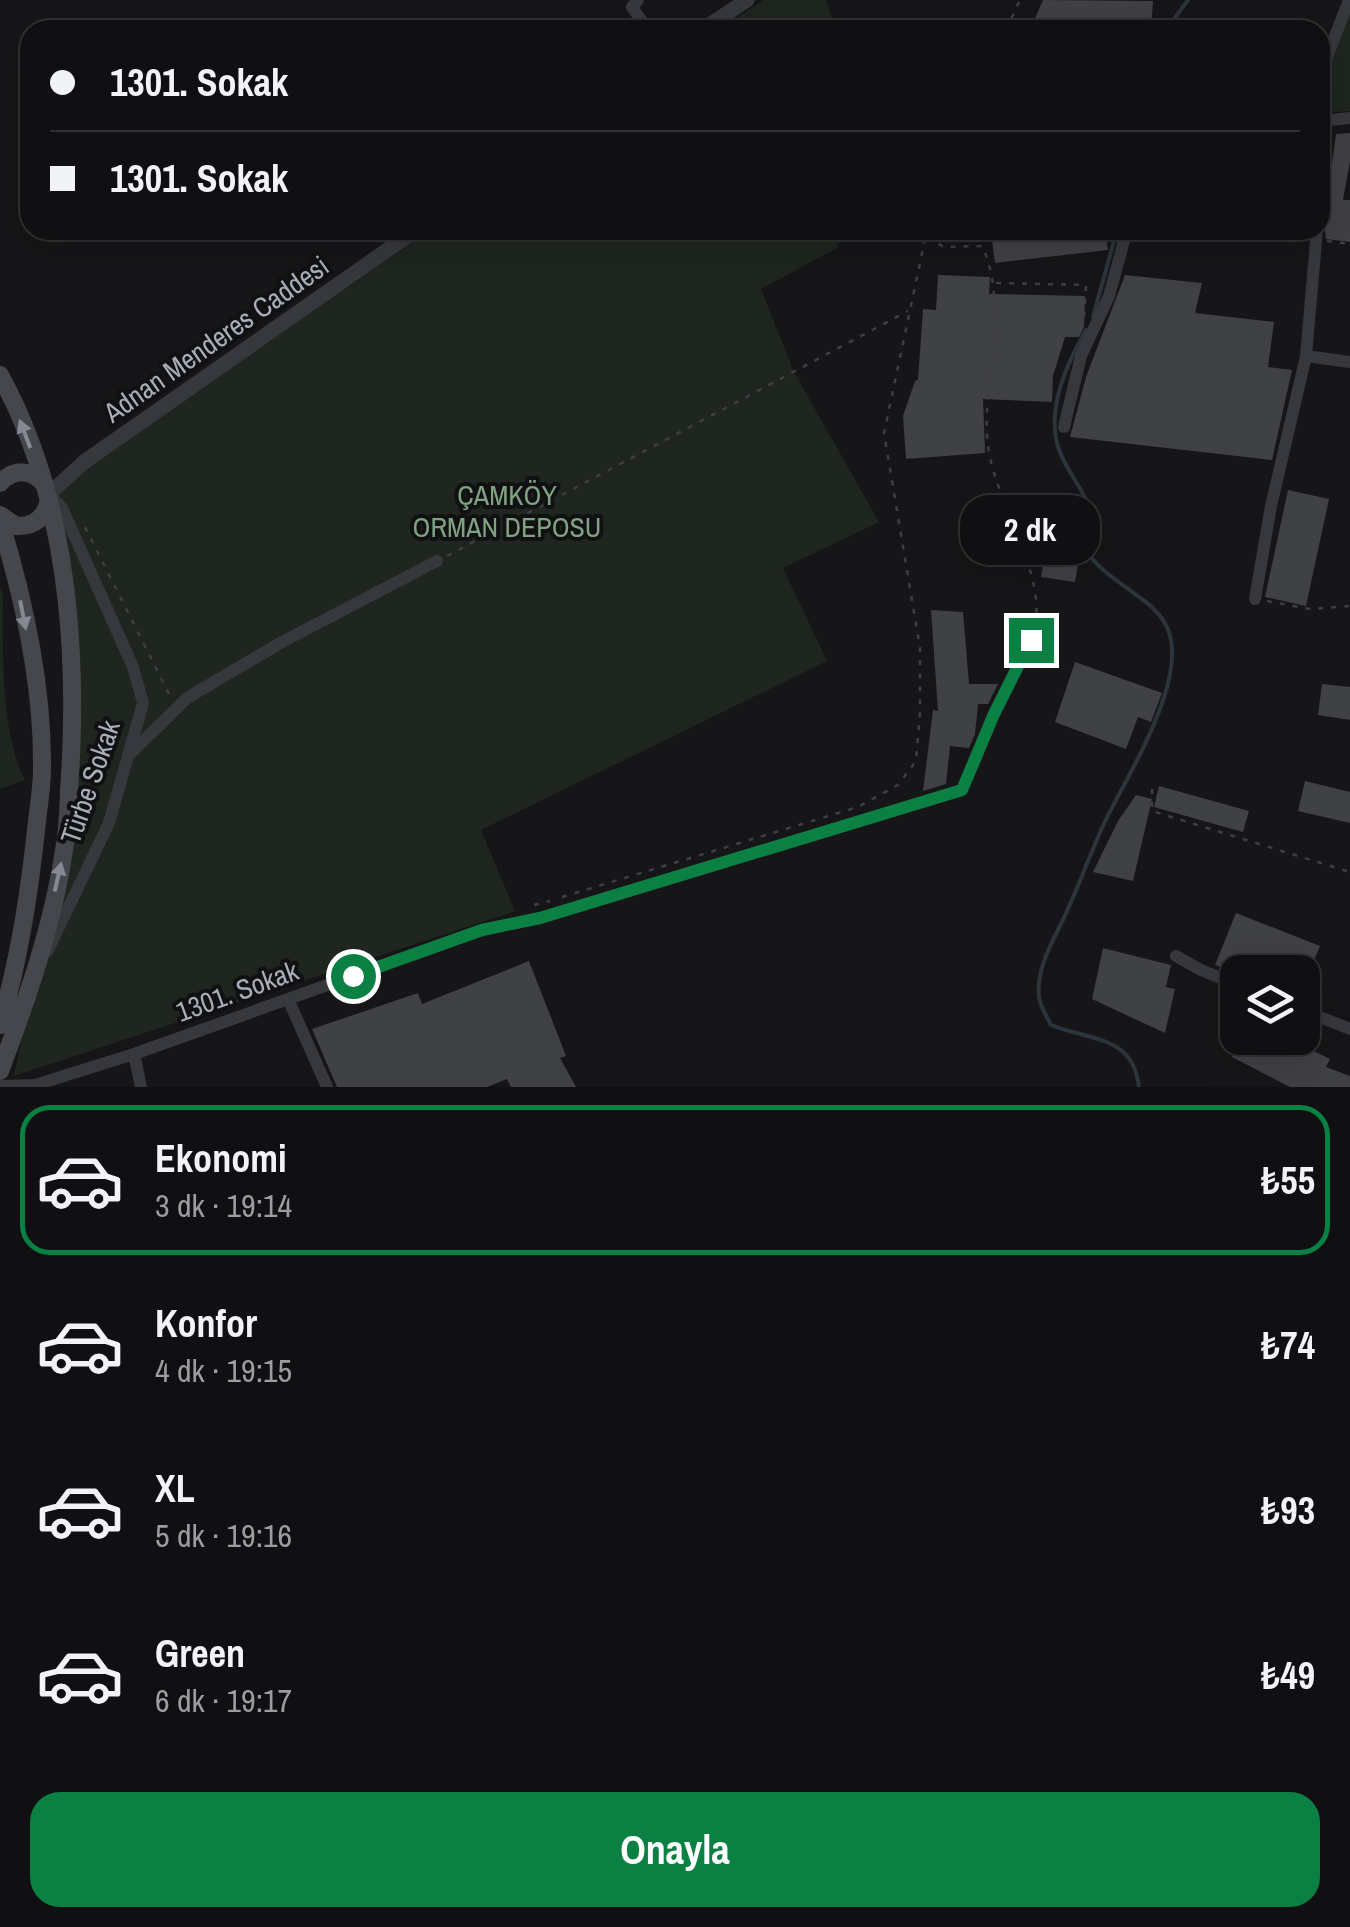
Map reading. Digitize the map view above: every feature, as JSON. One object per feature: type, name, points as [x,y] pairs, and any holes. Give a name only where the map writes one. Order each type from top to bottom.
[{"type":"main road","points":[[0,376],[47,489],[59,549],[74,699],[66,844],[36,976],[0,1071]]},
{"type":"main road","points":[[0,483],[22,472],[39,478],[47,489],[46,512],[33,524],[16,526],[0,518]]},
{"type":"main road","points":[[0,518],[13,562],[34,670],[42,769],[30,892],[8,972],[0,1026]]},
{"type":"street","points":[[717,20],[748,0]]},
{"type":"street","points":[[1330,48],[1349,0]]},
{"type":"street","name":"Adnan Menderes Caddesi","points":[[47,489],[402,240]]},
{"type":"street","points":[[1064,427],[1077,368],[1108,296],[1124,240]]},
{"type":"street","points":[[1255,599],[1270,506],[1306,356],[1317,240]]},
{"type":"street","points":[[1306,356],[1350,362]]},
{"type":"street","name":"Türbe Sokak","points":[[36,976],[108,823],[143,702],[133,667],[62,508],[47,489]]},
{"type":"street","points":[[128,756],[186,698],[282,642],[438,560]]},
{"type":"street","name":"1301. Sokak","points":[[0,1086],[35,1085],[134,1054],[482,930],[540,918],[962,790],[1031,640]]},
{"type":"street","points":[[1176,956],[1220,978]]},
{"type":"street","points":[[288,998],[328,1087]]},
{"type":"street","points":[[1320,1018],[1350,1030]]},
{"type":"street","points":[[134,1054],[141,1087]]},
{"type":"path","points":[[529,907],[858,807],[898,785],[916,761],[920,648],[884,433],[925,240]]},
{"type":"path","points":[[935,240],[942,247],[982,246],[994,283],[987,396],[989,452],[1008,518],[1032,572],[1039,610],[1031,640]]},
{"type":"path","points":[[994,283],[1086,286],[1084,323],[1095,326]]},
{"type":"path","points":[[438,560],[910,310]]},
{"type":"path","points":[[80,519],[176,709]]},
{"type":"path","points":[[1255,599],[1310,609],[1350,606]]},
{"type":"path","points":[[1152,789],[1152,812],[1350,872]]},
{"type":"green space","points":[[763,0],[826,0],[833,20],[734,20]]},
{"type":"green space","points":[[1350,7],[1350,111],[1330,112],[1330,59]]},
{"type":"green space","name":"ÇAMKÖY ORMAN DEPOSU","points":[[416,240],[835,240],[839,247],[761,289],[794,372],[879,522],[783,568],[827,661],[481,830],[515,911],[14,1076],[79,746],[49,494]]},
{"type":"green space","points":[[0,588],[7,714],[25,780],[0,789]]},
{"type":"building","points":[[1043,0],[1153,1],[1152,20],[1034,20]]},
{"type":"building","points":[[1350,133],[1343,200],[1350,200],[1350,242],[1330,240],[1330,179],[1336,134]]},
{"type":"building","points":[[992,240],[1106,240],[1108,250],[995,263]]},
{"type":"building","points":[[938,275],[990,277],[989,294],[1085,296],[1084,327],[1079,337],[1065,337],[1053,376],[1052,402],[983,399],[985,453],[906,459],[903,416],[918,380],[923,309],[936,310]]},
{"type":"building","points":[[1125,275],[1202,283],[1195,313],[1274,322],[1268,367],[1292,370],[1272,460],[1070,437],[1086,377]]},
{"type":"building","points":[[1288,490],[1329,499],[1306,606],[1265,597]]},
{"type":"building","points":[[1055,493],[1076,496],[1086,519],[1075,582],[1041,577]]},
{"type":"building","points":[[931,610],[963,612],[969,684],[998,684],[988,704],[978,704],[975,734],[969,748],[950,746],[946,784],[923,791],[933,710],[938,711]]},
{"type":"building","points":[[1075,662],[1162,693],[1151,722],[1138,717],[1126,749],[1055,722]]},
{"type":"building","points":[[1322,684],[1350,687],[1350,720],[1318,715]]},
{"type":"building","points":[[1305,781],[1350,792],[1350,823],[1298,811]]},
{"type":"building","points":[[1159,786],[1249,811],[1243,832],[1154,807]]},
{"type":"building","points":[[1136,795],[1152,799],[1133,881],[1093,872],[1118,821]]},
{"type":"building","points":[[1236,913],[1320,946],[1316,955],[1220,955],[1220,967],[1215,965]]},
{"type":"building","points":[[1103,948],[1171,965],[1166,987],[1175,989],[1165,1033],[1092,999]]},
{"type":"building","points":[[529,961],[566,1056],[560,1058],[576,1087],[511,1087],[507,1079],[487,1087],[337,1087],[312,1029],[418,993],[422,1004]]},
{"type":"building","points":[[1320,1054],[1330,1059],[1326,1067],[1350,1076],[1350,1087],[1290,1087],[1232,1057]]},
{"type":"waterway","points":[[1173,20],[1188,0]]},
{"type":"waterway","points":[[1093,317],[1114,240]]},
{"type":"waterway","points":[[1086,330],[1058,394],[1057,445],[1090,510],[1089,555],[1163,620],[1171,641],[1171,667],[1154,725],[1103,826],[1047,953],[1040,974],[1039,997],[1051,1025],[1119,1048],[1135,1070],[1139,1087]]},
{"type":"route","points":[[353,976],[482,930],[540,918],[962,790],[1031,640]]}]
